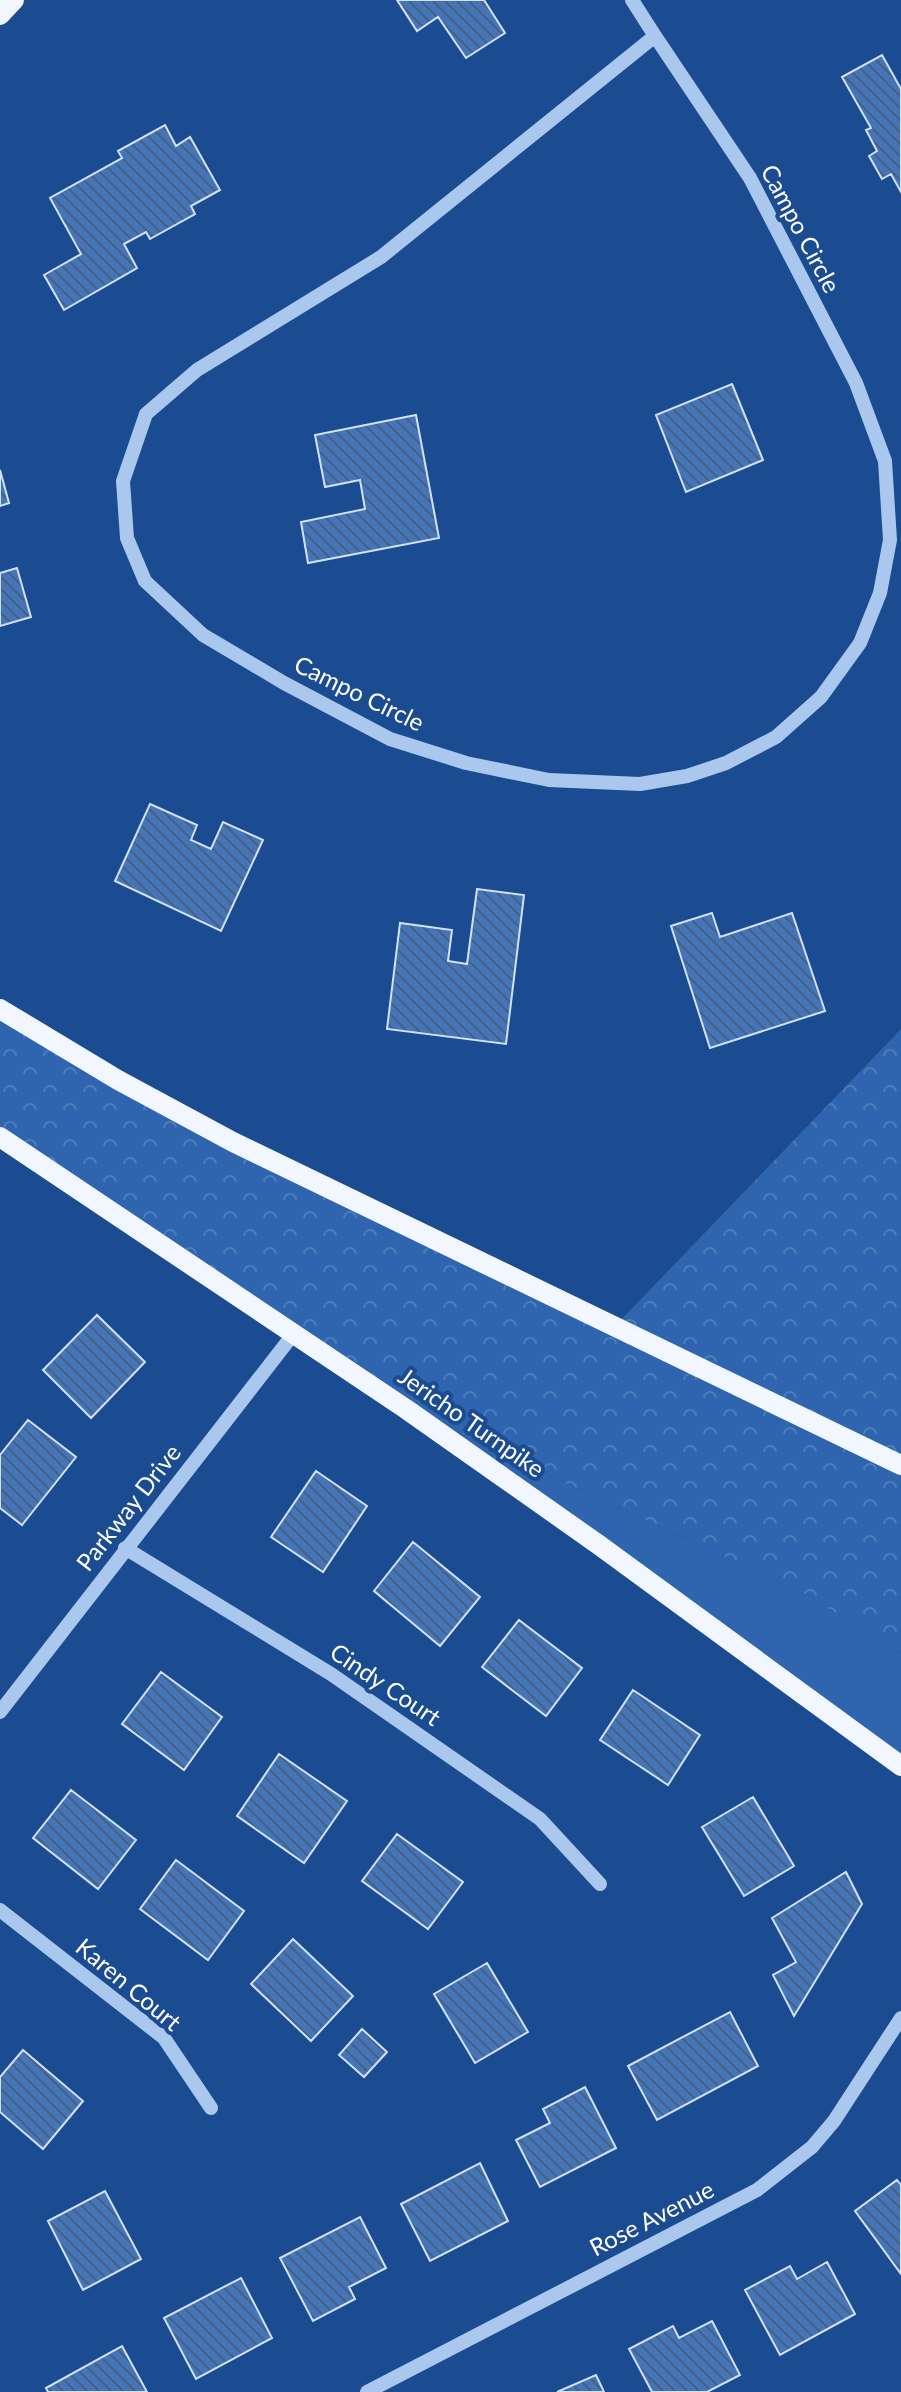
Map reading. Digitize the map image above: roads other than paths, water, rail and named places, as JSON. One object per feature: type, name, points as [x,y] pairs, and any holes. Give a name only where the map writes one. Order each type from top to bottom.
[{"type":"main road","points":[[0,15],[14,0]]},
{"type":"main road","points":[[0,1009],[118,1080],[233,1142],[901,1465]]},
{"type":"main road","name":"Jericho Turnpike","points":[[0,1137],[295,1332],[599,1545],[901,1766]]},
{"type":"street","name":"Campo Circle","points":[[632,0],[750,178],[856,383],[885,461],[890,540],[880,593],[860,643],[821,697],[776,737],[726,763],[687,776],[640,784],[549,780],[466,763],[390,739],[284,683],[203,635],[145,581],[127,538],[123,481],[146,414],[197,370],[381,257],[655,36]]},
{"type":"street","name":"Parkway Drive","points":[[0,1712],[295,1332]]},
{"type":"street","name":"Cindy Court","points":[[125,1548],[331,1674],[540,1819],[600,1884]]},
{"type":"street","name":"Karen Court","points":[[0,1910],[164,2038],[211,2108]]},
{"type":"street","name":"Rose Avenue","points":[[367,2392],[757,2190],[812,2147],[834,2121],[901,2018]]}]
